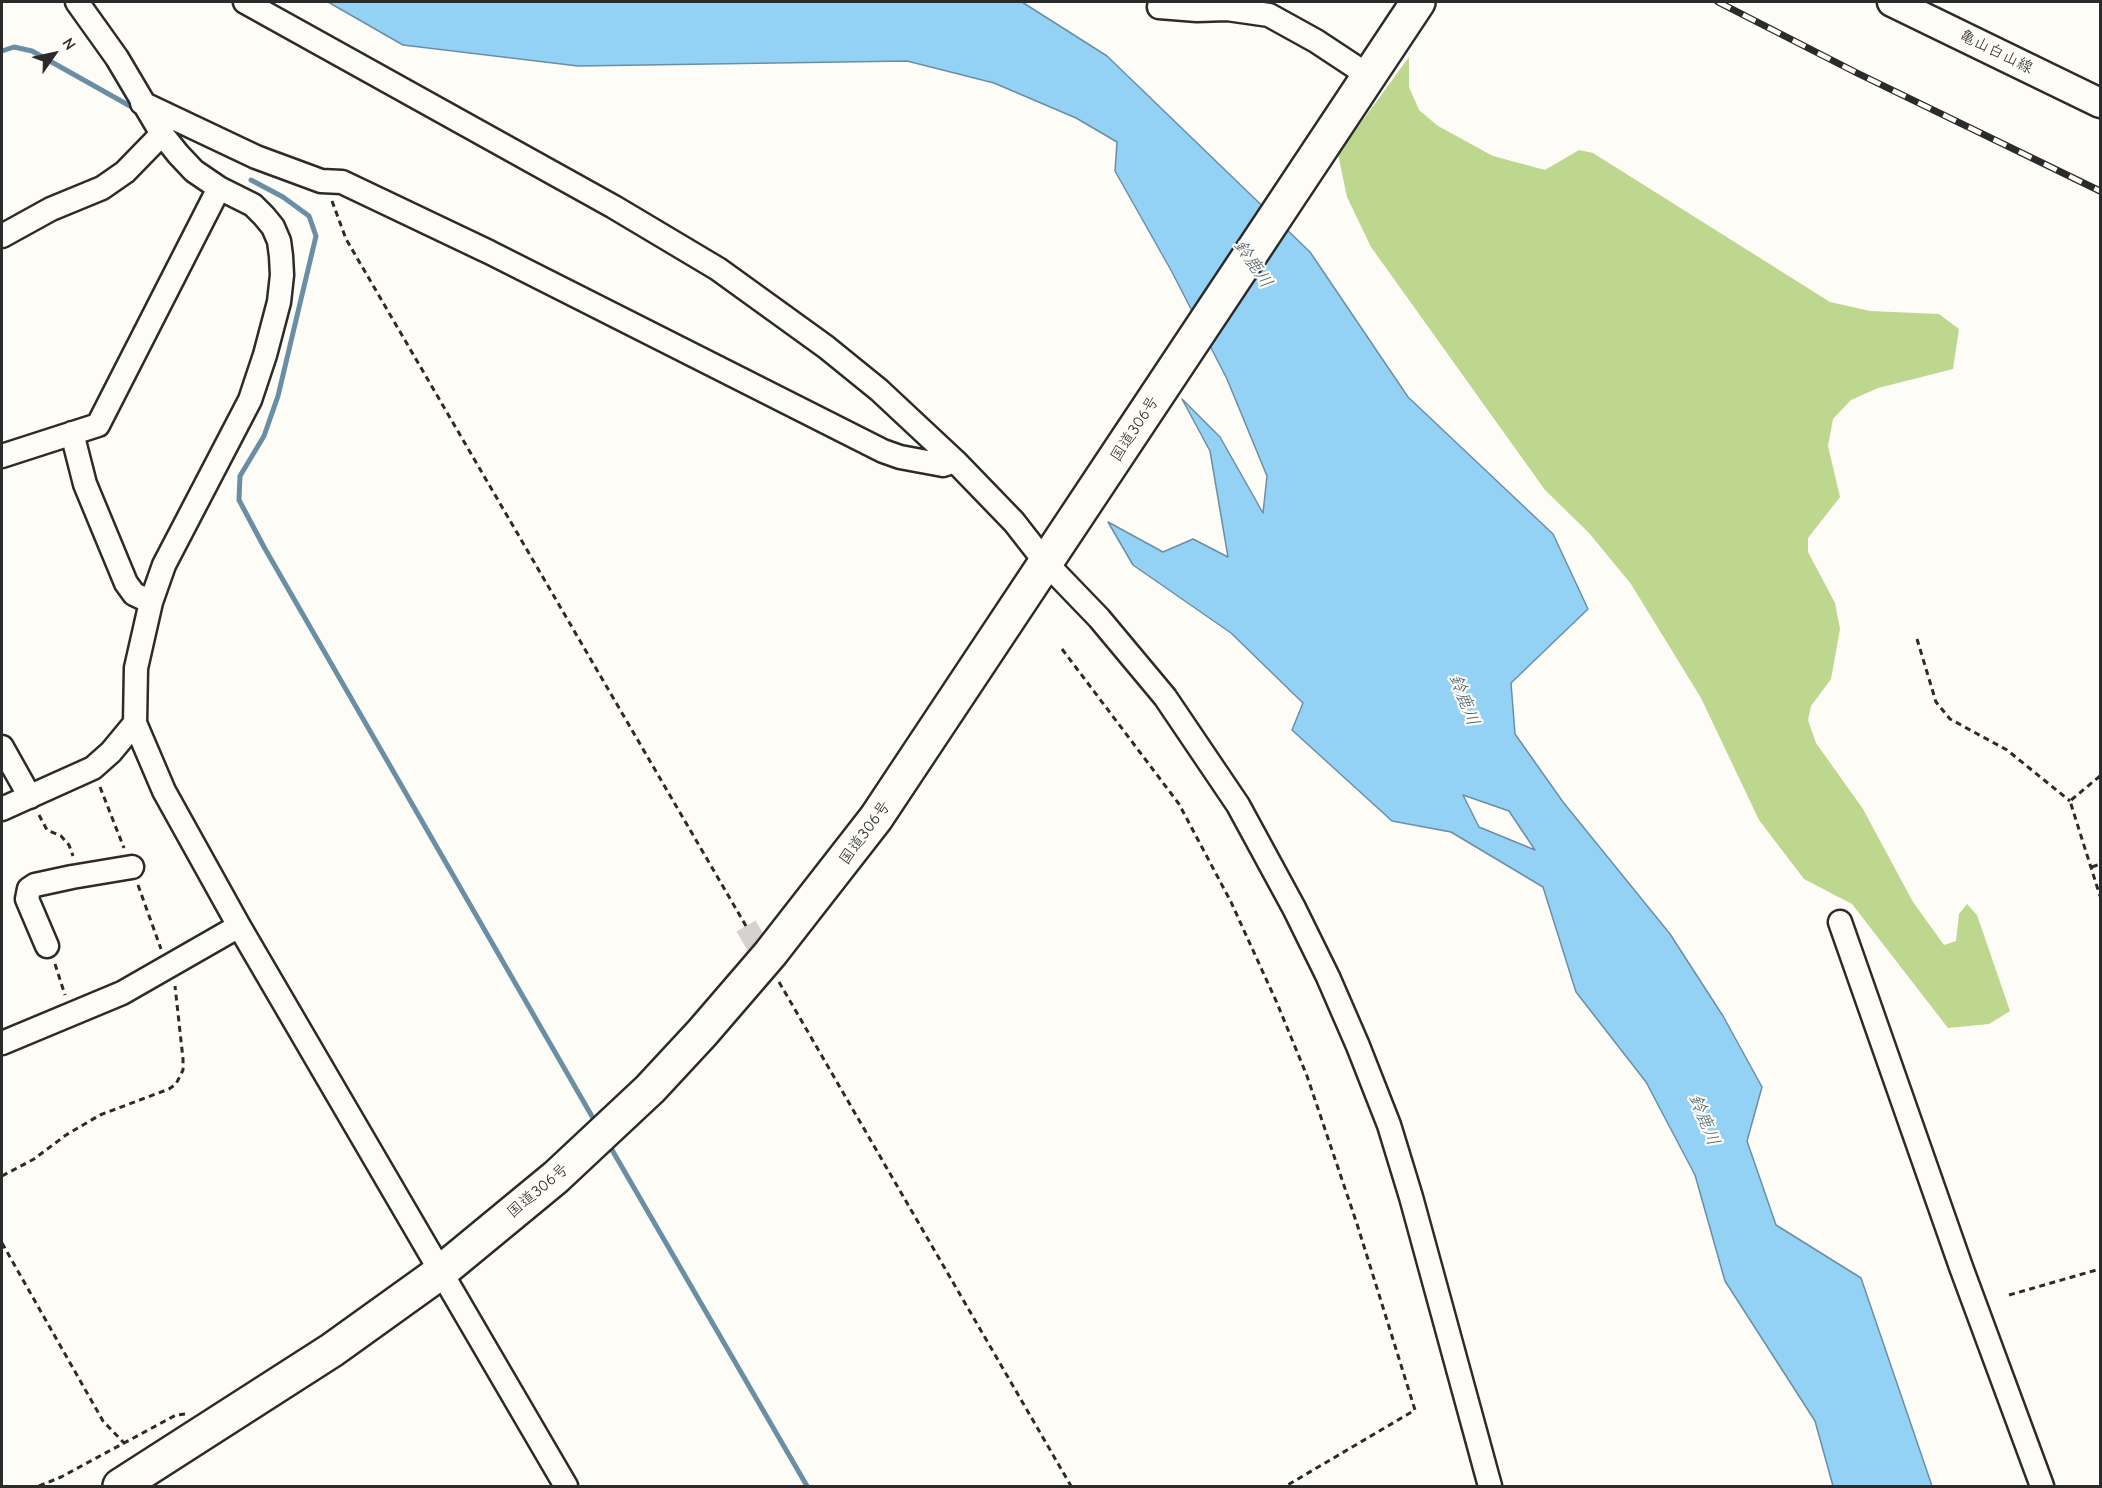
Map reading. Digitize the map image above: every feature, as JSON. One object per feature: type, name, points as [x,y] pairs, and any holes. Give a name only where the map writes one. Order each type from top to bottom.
[{"type":"highway","name":"国道306号","points":[[120,1486],[322,1356],[442,1271],[556,1177],[650,1089],[770,954],[876,818],[1418,2]]},
{"type":"main road","name":"亀山白山線","points":[[1892,2],[2100,103]]},
{"type":"street","points":[[77,2],[117,58],[142,103],[178,154],[194,171],[219,189],[253,205],[273,227],[279,241],[281,256],[282,275],[279,302],[250,400],[164,565],[150,602],[136,668],[135,723],[164,791],[239,926],[566,1486]]},
{"type":"street","points":[[245,2],[614,207],[718,269],[826,347],[861,376],[955,461],[1014,522],[1051,556],[1165,697],[1238,805],[1294,908],[1328,977],[1389,1125],[1491,1486]]},
{"type":"street","points":[[1159,7],[1197,10],[1227,9],[1269,15],[1316,40],[1370,74]]},
{"type":"street","points":[[142,103],[256,157],[321,181],[342,182],[489,252],[883,451],[900,458],[943,465],[955,461]]},
{"type":"street","points":[[2,236],[51,209],[102,188],[125,172],[162,134]]},
{"type":"street","points":[[2,456],[98,425],[219,189]]},
{"type":"street","points":[[72,433],[85,484],[126,583],[135,594],[150,602]]},
{"type":"street","points":[[2,809],[93,768],[111,752],[135,723]]},
{"type":"street","points":[[2,747],[30,797]]},
{"type":"street","points":[[47,946],[27,899],[29,889],[35,885],[132,867]]},
{"type":"street","points":[[1839,922],[2042,1486]]},
{"type":"street","points":[[2,1043],[122,993],[239,926]]},
{"type":"path","points":[[321,181],[328,192],[352,249],[746,926]]},
{"type":"path","points":[[1917,639],[1936,702],[1950,719],[2007,750],[2070,801],[2100,897]]},
{"type":"path","points":[[1062,649],[1179,804],[1231,902],[1307,1076],[1357,1224],[1415,1410],[1286,1486]]},
{"type":"path","points":[[2070,801],[2100,776]]},
{"type":"path","points":[[30,797],[47,830],[61,836],[69,844],[79,876]]},
{"type":"path","points":[[2091,867],[2100,864]]},
{"type":"path","points":[[47,946],[72,1014]]},
{"type":"path","points":[[778,981],[1071,1486]]},
{"type":"path","points":[[2,1244],[103,1421],[125,1444]]},
{"type":"path","points":[[2009,1295],[2100,1269]]},
{"type":"path","points":[[39,1486],[125,1444],[176,1415],[186,1413]]},
{"type":"green space","points":[[1409,57],[1409,87],[1419,110],[1438,126],[1493,156],[1545,170],[1579,150],[1593,153],[1830,302],[1870,311],[1939,314],[1959,329],[1953,369],[1878,388],[1851,400],[1833,419],[1828,446],[1840,497],[1808,538],[1808,552],[1835,603],[1840,629],[1831,679],[1811,706],[1808,720],[1816,743],[1863,809],[1913,902],[1944,945],[1956,941],[1959,914],[1967,904],[1977,915],[2010,1011],[1989,1024],[1948,1028],[1852,904],[1804,879],[1759,820],[1701,698],[1631,584],[1589,533],[1545,490],[1371,247],[1347,197],[1338,154]]},
{"type":"water","name":"鈴鹿川","points":[[328,2],[1022,2],[1107,56],[1310,252],[1408,397],[1553,534],[1588,609],[1511,683],[1515,734],[1563,802],[1670,934],[1723,1016],[1762,1087],[1747,1141],[1776,1225],[1861,1278],[1932,1486],[1833,1486],[1815,1421],[1725,1281],[1695,1175],[1646,1082],[1576,992],[1543,887],[1451,832],[1392,821],[1292,730],[1303,703],[1231,633],[1133,565],[1108,522],[1163,552],[1193,539],[1228,557],[1210,451],[1182,399],[1220,437],[1263,513],[1267,476],[1227,379],[1172,272],[1115,171],[1117,142],[1076,118],[994,83],[907,61],[578,66],[403,45]],"holes":[[[1463,795],[1509,811],[1535,850],[1479,827]]]},
{"type":"waterway","points":[[2,51],[14,47],[32,51],[130,106]]},
{"type":"waterway","points":[[251,180],[283,197],[309,216],[316,236],[278,396],[264,436],[240,476],[239,500],[597,1125]]},
{"type":"waterway","points":[[608,1143],[807,1486]]},
{"type":"tunnel","points":[[746,926],[778,981]]},
{"type":"railway","points":[[1718,2],[1857,73],[2100,191]]}]
